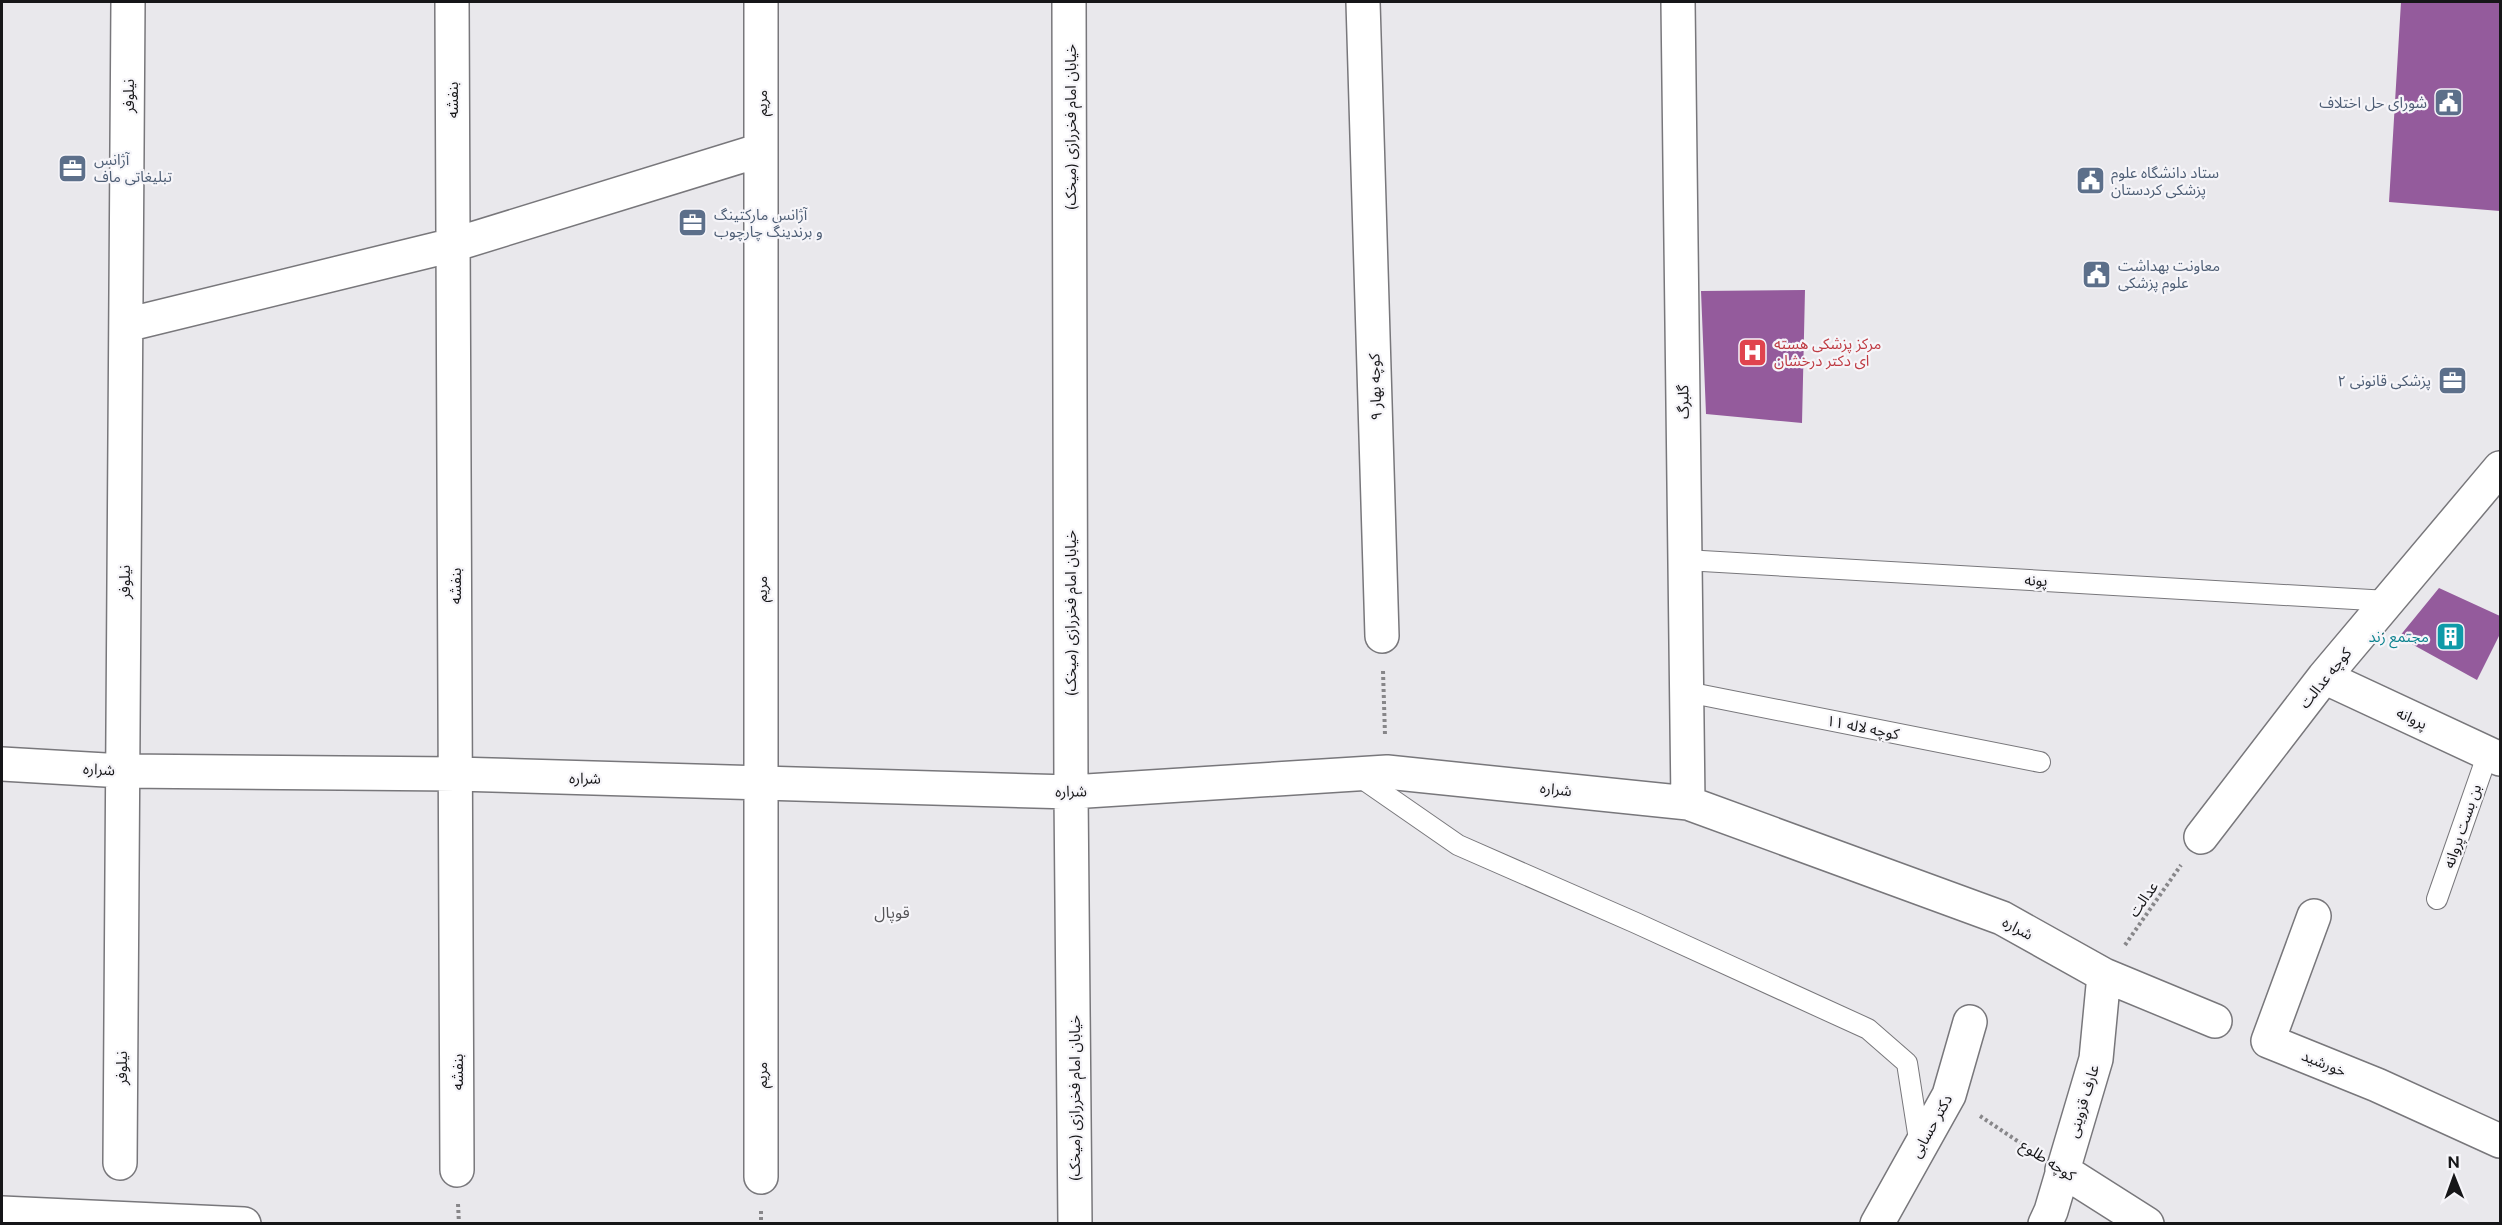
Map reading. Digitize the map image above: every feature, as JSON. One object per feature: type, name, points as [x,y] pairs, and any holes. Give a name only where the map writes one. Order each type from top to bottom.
[{"type":"street","name":"نیلوفر","points":[[120,1163],[128,2]]},
{"type":"street","name":"بنفشه","points":[[452,2],[457,1170]]},
{"type":"street","name":"مریم","points":[[761,2],[761,1177]]},
{"type":"street","name":"خیابان امام فخررازی (میخک)","points":[[1069,2],[1071,792],[1075,1224]]},
{"type":"street","name":"کوچه بهار ۹","points":[[1363,2],[1382,636]]},
{"type":"street","name":"گلبرگ","points":[[1678,2],[1688,803]]},
{"type":"street","points":[[126,325],[453,245],[761,150]]},
{"type":"street","name":"کوچه عدالت","points":[[2201,837],[2324,677],[2500,468]]},
{"type":"street","name":"پروانه","points":[[2324,677],[2494,756]]},
{"type":"street","name":"شراره","points":[[2,765],[123,771],[456,774],[1071,792],[1387,772],[1688,803],[2002,918],[2104,975],[2215,1021]]},
{"type":"street","name":"خورشید","points":[[2314,916],[2268,1041],[2377,1085],[2500,1141]]},
{"type":"street","name":"عارف قزوینی","points":[[2045,1224],[2051,1211],[2096,1059],[2104,975]]},
{"type":"street","name":"دکتر حسابی","points":[[1877,1224],[1949,1095],[1970,1022]]},
{"type":"street","name":"کوچه طلوع","points":[[2062,1170],[2147,1224]]},
{"type":"street","points":[[2,1213],[119,1221],[244,1224]]},
{"type":"lane","name":"پونه","points":[[1685,560],[2388,601]]},
{"type":"lane","name":"کوچه لاله ۱۱","points":[[1687,692],[2040,762]]},
{"type":"lane","name":"بن بست پروانه","points":[[2437,899],[2494,756]]},
{"type":"lane","points":[[1355,774],[1458,845],[1868,1029],[1907,1063],[1920,1146]]},
{"type":"path","points":[[1382,636],[1387,772]]},
{"type":"path","name":"عدالت","points":[[2104,975],[2201,837]]},
{"type":"path","name":"کوچه طلوع","points":[[1949,1095],[2062,1170]]},
{"type":"building","name":"شورای حل اختلاف","points":[[2401,2],[2500,2],[2500,211],[2389,202]]},
{"type":"building","name":"مرکز پزشکی هسته ای دکتر درخشان","points":[[1805,290],[1802,423],[1706,414],[1701,291]]},
{"type":"building","name":"مجتمع زند","points":[[2439,588],[2500,616],[2500,634],[2477,680],[2399,637]]},
{"type":"place","name":"شورای حل اختلاف","points":[[2448,102]]},
{"type":"place","name":"آژانس تبلیغاتی ماف","points":[[73,168]]},
{"type":"place","name":"ستاد دانشگاه علوم پزشکی کردستان","points":[[2090,181]]},
{"type":"place","name":"آژانس مارکتینگ و برندینگ چارچوب","points":[[693,223]]},
{"type":"place","name":"معاونت بهداشت علوم پزشکی","points":[[2097,274]]},
{"type":"place","name":"مرکز پزشکی هسته ای دکتر درخشان","points":[[1753,352]]},
{"type":"place","name":"پزشکی قانونی ۲","points":[[2452,380]]},
{"type":"place","name":"مجتمع زند","points":[[2450,636]]},
{"type":"district","name":"قوپال","points":[[892,912]]}]
